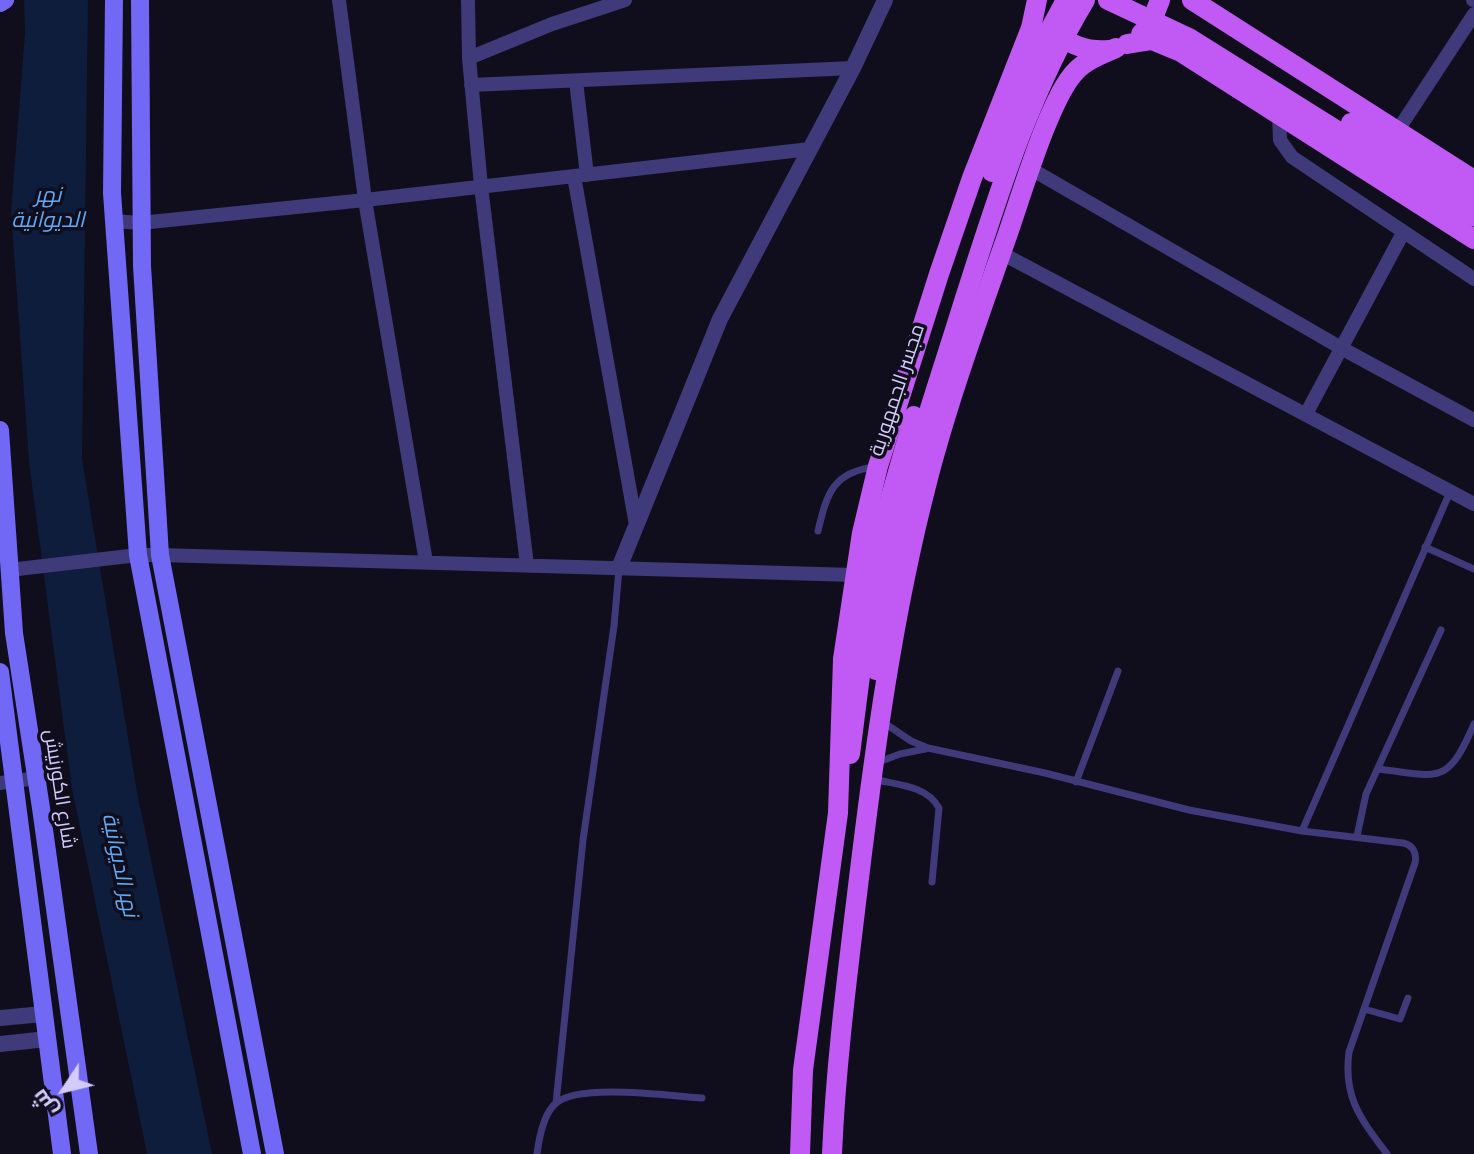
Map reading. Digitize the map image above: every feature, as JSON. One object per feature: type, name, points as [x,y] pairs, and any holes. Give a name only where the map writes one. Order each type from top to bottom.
[{"type":"main road","points":[[114,0],[114,221],[138,555],[252,1154]]},
{"type":"main road","points":[[140,0],[140,223],[160,555],[275,1154]]},
{"type":"main road","points":[[1037,0],[1052,30],[1071,44],[1093,50],[1152,40],[1167,45],[1474,239]]},
{"type":"main road","points":[[800,1154],[803,1070],[838,813],[840,693],[854,575],[878,466],[943,262],[972,178],[1031,28],[1037,0]]},
{"type":"main road","name":"مجسر الجمهورية","points":[[872,777],[868,669],[876,549],[898,465],[1002,142],[1038,52],[1066,0]]},
{"type":"main road","name":"مجسر الجمهورية","points":[[838,813],[858,704],[923,432],[1030,107],[1047,67],[1085,0]]},
{"type":"main road","points":[[1108,0],[1189,38],[1474,217]]},
{"type":"main road","points":[[1143,0],[1195,28],[1474,198]]},
{"type":"main road","points":[[832,1154],[835,1074],[880,720],[902,596],[941,432],[1031,169],[1066,84],[1085,64],[1122,46],[1151,23],[1160,0]]},
{"type":"main road","points":[[1192,0],[1474,180]]},
{"type":"main road","name":"شارع الكورنيش","points":[[0,430],[19,677],[37,778],[89,1154]]},
{"type":"main road","points":[[0,672],[7,783],[18,812],[62,1154]]},
{"type":"main road","points":[[18,812],[26,798],[37,801],[41,808]]},
{"type":"main road","points":[[55,1095],[81,1095]]},
{"type":"street","points":[[339,0],[365,200],[426,562]]},
{"type":"street","points":[[468,0],[469,58],[481,186],[527,565]]},
{"type":"street","points":[[469,58],[576,15],[625,0]]},
{"type":"street","points":[[619,568],[720,319],[853,68],[885,0]]},
{"type":"street","points":[[1398,130],[1474,14]]},
{"type":"street","points":[[471,85],[853,68]]},
{"type":"street","points":[[576,81],[581,175],[636,525]]},
{"type":"street","points":[[1279,114],[1280,140],[1292,157],[1474,279]]},
{"type":"street","points":[[114,221],[140,223],[365,200],[810,149]]},
{"type":"street","points":[[1031,169],[1343,349],[1474,420]]},
{"type":"street","points":[[1306,414],[1403,233]]},
{"type":"street","points":[[1001,253],[1474,504]]},
{"type":"street","points":[[13,570],[160,555],[854,575]]},
{"type":"street","points":[[7,783],[37,778]]},
{"type":"street","points":[[0,1018],[43,1014]]},
{"type":"street","points":[[0,1044],[47,1039]]},
{"type":"lane","points":[[818,531],[825,499],[834,484],[857,469],[878,466]]},
{"type":"lane","points":[[1302,831],[1450,492]]},
{"type":"lane","points":[[1425,547],[1474,569]]},
{"type":"lane","points":[[537,1154],[546,1118],[556,1103],[583,840],[614,626],[619,568]]},
{"type":"lane","points":[[1357,836],[1366,794],[1441,630]]},
{"type":"lane","points":[[1076,782],[1118,671]]},
{"type":"lane","points":[[880,720],[911,741],[928,748],[1045,773],[1189,810],[1302,831],[1407,844],[1414,850],[1416,859],[1349,1052],[1348,1081],[1356,1110],[1387,1154]]},
{"type":"lane","points":[[1378,769],[1434,775],[1447,770],[1462,753],[1474,724]]},
{"type":"lane","points":[[872,777],[900,754],[928,748]]},
{"type":"lane","points":[[872,777],[922,790],[934,798],[939,808],[932,882]]},
{"type":"lane","points":[[1364,1009],[1400,1019],[1408,998]]},
{"type":"lane","points":[[556,1103],[578,1092],[702,1098]]},
{"type":"water","name":"نهر الديوانية","points":[[24,0],[88,0],[82,459],[137,792],[212,1154],[147,1154],[72,789],[29,462],[11,212],[25,33]]}]
